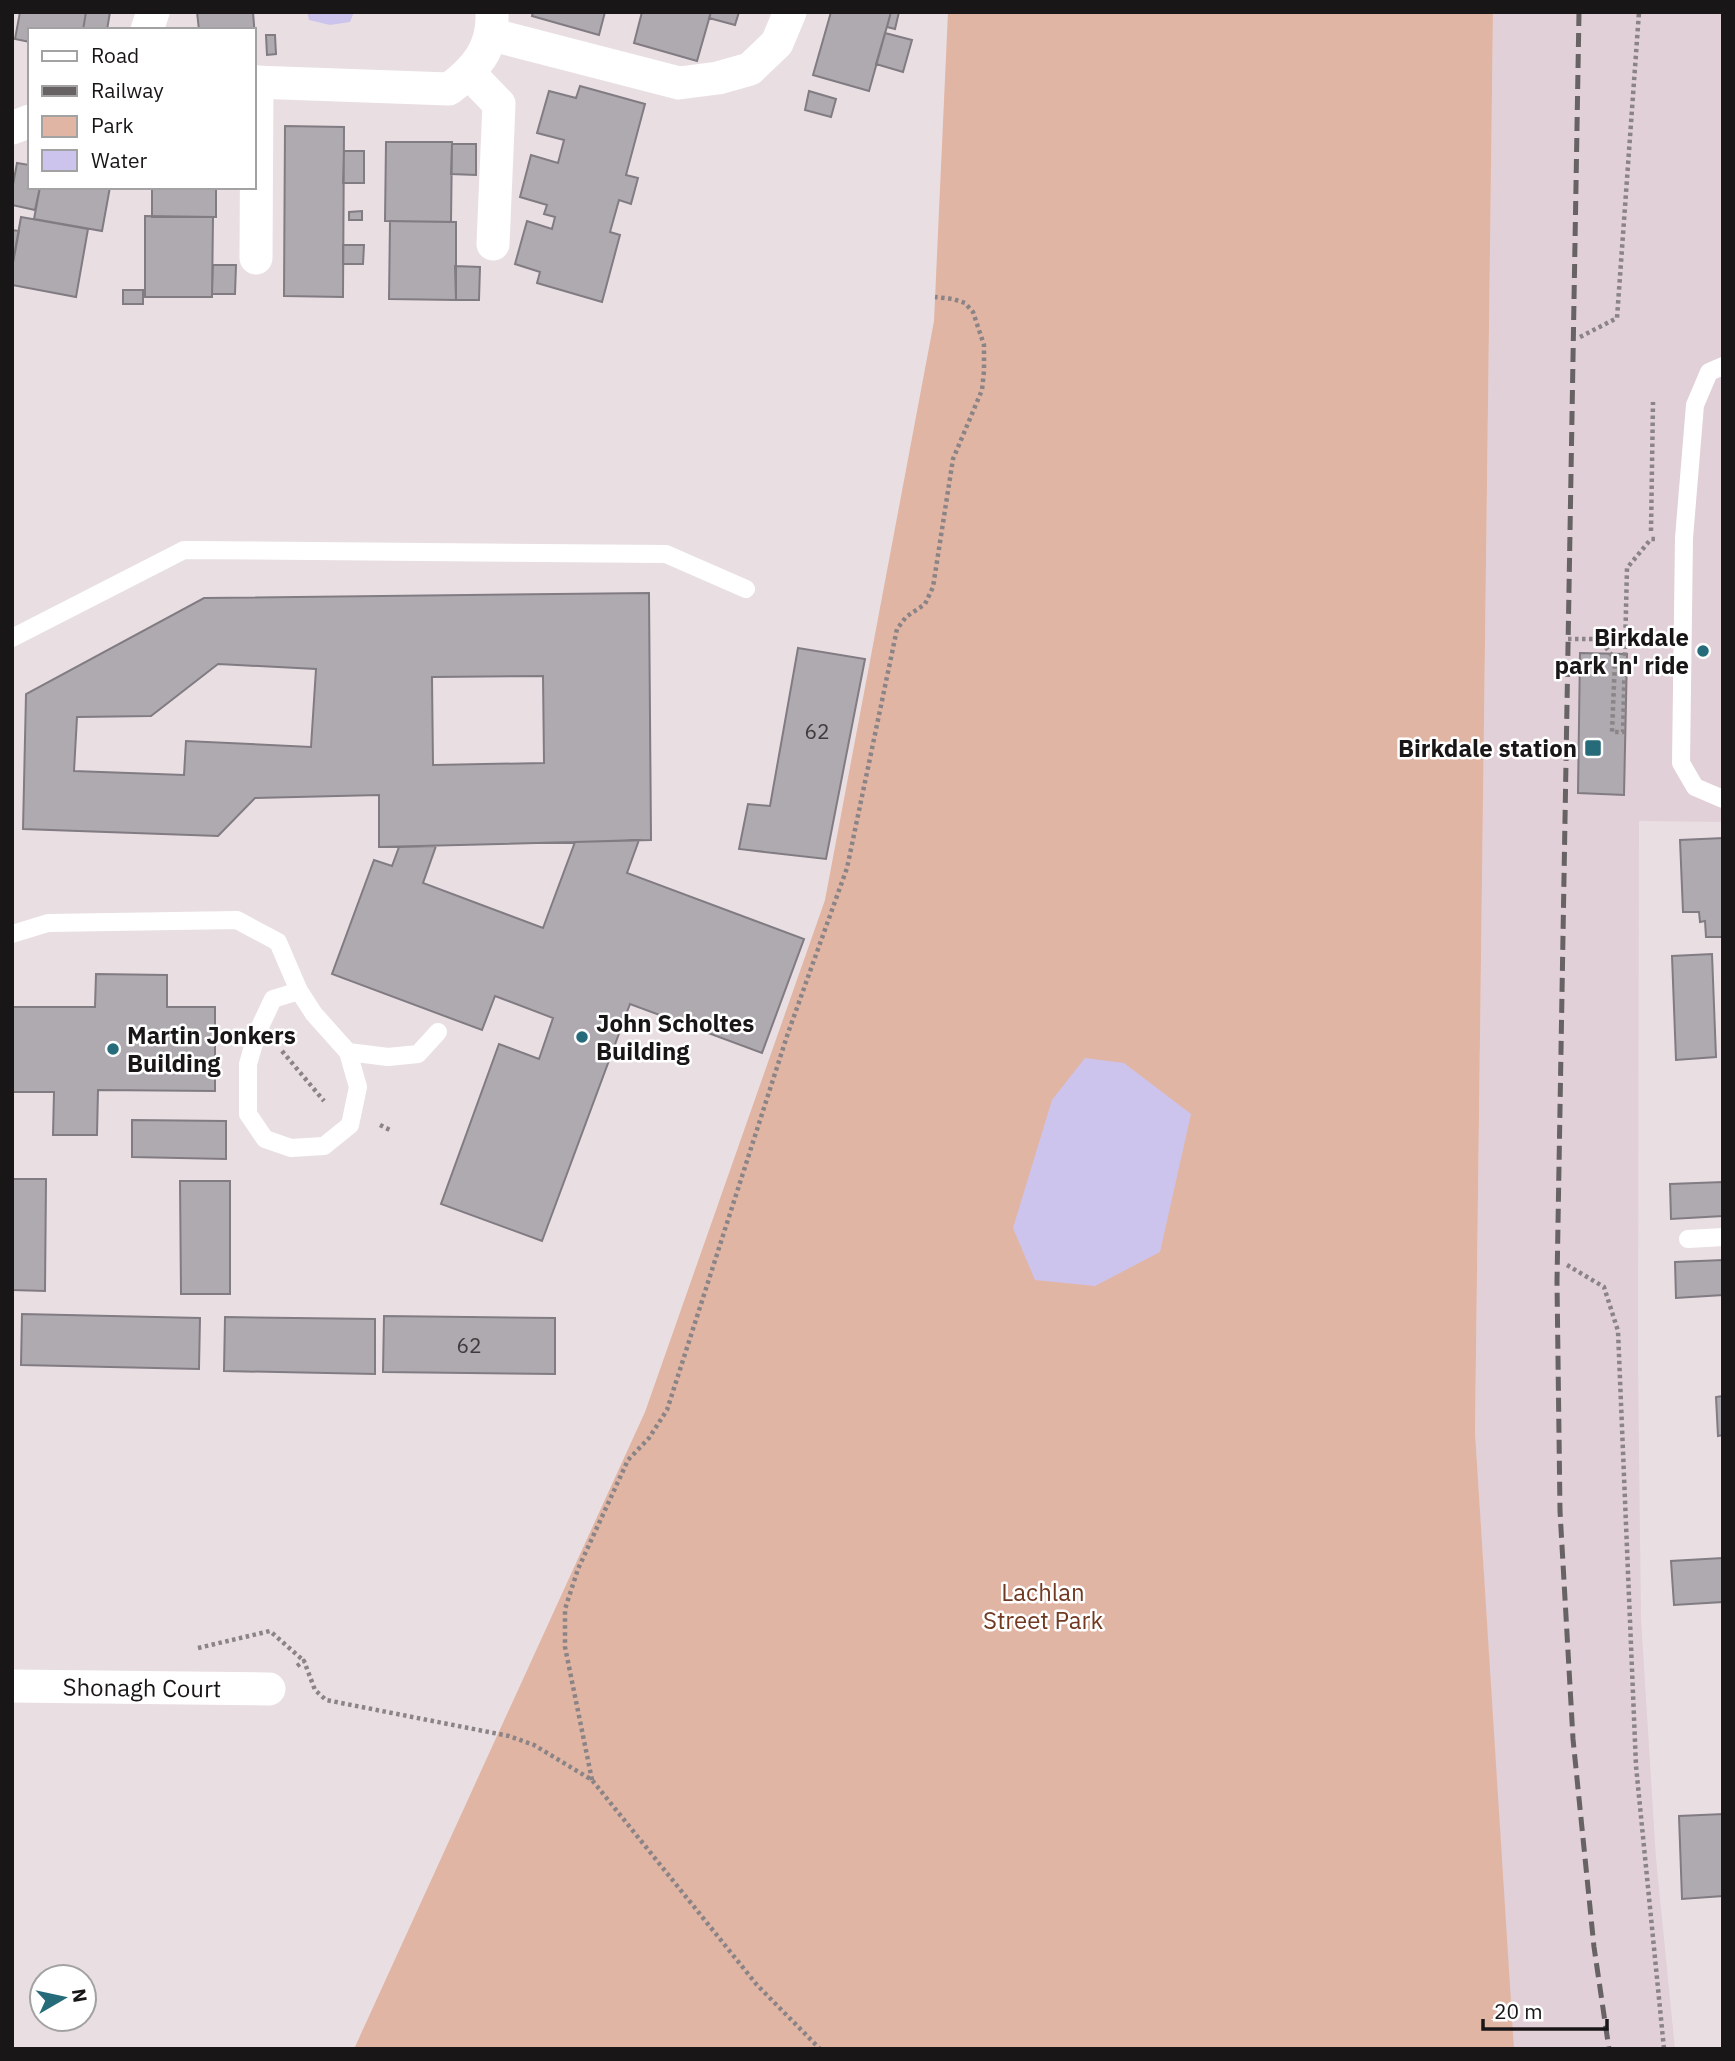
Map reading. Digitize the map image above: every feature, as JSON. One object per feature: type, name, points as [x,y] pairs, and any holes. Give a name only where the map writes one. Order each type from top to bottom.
[{"type":"street","points":[[256,82],[449,89],[470,74],[492,24],[679,83],[718,78],[750,69],[777,43],[790,12]]},
{"type":"street","points":[[470,74],[499,104],[493,244]]},
{"type":"street","points":[[256,189],[256,258]]},
{"type":"street","name":"Shonagh Court","points":[[12,1686],[269,1689]]},
{"type":"lane","points":[[1723,366],[1709,372],[1695,405],[1684,538],[1681,763],[1695,787],[1723,799]]},
{"type":"lane","points":[[12,638],[184,550],[666,554],[746,589]]},
{"type":"lane","points":[[12,934],[48,923],[237,919],[278,942],[299,991],[314,1014],[348,1052],[358,1087],[350,1125],[324,1146],[291,1148],[265,1139],[248,1114],[248,1063],[257,1033],[273,999],[299,991]]},
{"type":"lane","points":[[348,1052],[388,1057],[418,1054],[438,1032]]},
{"type":"lane","points":[[1688,1239],[1723,1237]]},
{"type":"path","points":[[1580,337],[1617,318],[1639,12]]},
{"type":"path","points":[[592,1780],[565,1647],[565,1609],[578,1569],[628,1460],[649,1438],[667,1410],[788,1033],[847,869],[897,629],[906,617],[925,604],[933,587],[953,459],[982,390],[984,345],[973,312],[965,303],[935,297]]},
{"type":"path","points":[[1567,639],[1600,639],[1615,660],[1612,732],[1623,732],[1627,568],[1651,539],[1653,402]]},
{"type":"path","points":[[1651,539],[1684,538]]},
{"type":"path","points":[[262,1021],[274,1041],[326,1104],[391,1130]]},
{"type":"path","points":[[1567,1265],[1604,1287],[1618,1331],[1636,1766],[1664,2049]]},
{"type":"path","points":[[269,1689],[304,1661],[314,1690],[326,1700],[509,1736],[534,1745],[592,1780],[757,1985],[820,2049]]},
{"type":"shaded area","points":[[1493,12],[1723,12],[1723,822],[1639,821],[1638,1360],[1641,1618],[1656,1858],[1675,2049],[1514,2049],[1512,2035],[1475,1432]]},
{"type":"green space","name":"Lachlan Street Park","points":[[948,12],[1493,12],[1475,1432],[1514,2049],[354,2049],[645,1412],[825,900],[934,321]]},
{"type":"water","points":[[307,12],[354,12],[350,22],[330,25],[309,20]]},
{"type":"water","points":[[1085,1058],[1124,1063],[1191,1114],[1160,1252],[1095,1286],[1035,1280],[1013,1228],[1052,1100]]},
{"type":"building","points":[[20,12],[86,12],[83,28],[28,28],[28,42],[15,39]]},
{"type":"building","points":[[86,12],[110,12],[107,28],[83,28]]},
{"type":"building","points":[[197,12],[253,12],[254,28],[199,28]]},
{"type":"building","points":[[533,12],[605,12],[599,35],[532,16]]},
{"type":"building","points":[[642,12],[711,12],[697,61],[634,43]]},
{"type":"building","points":[[711,12],[739,12],[735,25],[709,18]]},
{"type":"building","points":[[831,12],[891,12],[869,91],[813,75]]},
{"type":"building","points":[[891,12],[899,12],[895,29],[887,27]]},
{"type":"building","points":[[885,33],[912,40],[903,72],[876,64]]},
{"type":"building","points":[[266,35],[275,35],[276,54],[267,55]]},
{"type":"building","points":[[580,86],[645,104],[626,175],[638,178],[631,204],[619,200],[610,232],[620,235],[602,302],[537,283],[540,272],[515,264],[527,221],[552,229],[555,217],[544,214],[547,205],[520,197],[531,155],[558,163],[564,140],[537,133],[549,91],[576,98]]},
{"type":"building","points":[[809,91],[836,99],[831,117],[805,110]]},
{"type":"building","points":[[285,126],[344,127],[343,297],[284,296]]},
{"type":"building","points":[[386,142],[452,142],[451,222],[385,221]]},
{"type":"building","points":[[452,144],[476,144],[476,175],[451,174]]},
{"type":"building","points":[[344,151],[364,151],[364,183],[343,183]]},
{"type":"building","points":[[17,163],[28,165],[28,189],[40,189],[35,210],[12,205]]},
{"type":"building","points":[[40,189],[110,189],[102,231],[34,219]]},
{"type":"building","points":[[152,189],[216,189],[216,217],[152,217]]},
{"type":"building","points":[[362,211],[362,220],[349,220],[349,212]]},
{"type":"building","points":[[145,216],[213,217],[212,297],[145,297]]},
{"type":"building","points":[[21,217],[88,229],[76,297],[12,285],[12,268]]},
{"type":"building","points":[[390,221],[456,222],[456,300],[389,299]]},
{"type":"building","points":[[12,230],[19,231],[12,268]]},
{"type":"building","points":[[343,245],[364,245],[363,264],[343,264]]},
{"type":"building","points":[[213,265],[236,265],[235,294],[212,294]]},
{"type":"building","points":[[455,266],[480,267],[479,300],[456,300]]},
{"type":"building","points":[[123,290],[143,290],[143,304],[123,304]]},
{"type":"building","points":[[649,593],[651,840],[379,847],[379,795],[255,798],[218,836],[23,829],[26,694],[204,598]],"holes":[[[218,664],[316,669],[311,747],[186,741],[184,775],[74,771],[77,717],[151,716]],[[543,676],[544,763],[433,765],[432,677]]]},
{"type":"building","points":[[798,648],[865,659],[826,859],[739,849],[748,804],[770,806]]},
{"type":"building","points":[[1580,653],[1627,654],[1624,795],[1578,793]]},
{"type":"building","points":[[1723,838],[1723,937],[1706,937],[1705,921],[1700,922],[1699,912],[1683,912],[1680,840]]},
{"type":"building","name":"John Scholtes Building","points":[[639,840],[627,873],[804,939],[762,1053],[630,1004],[542,1241],[441,1204],[499,1044],[539,1059],[553,1018],[495,996],[482,1030],[332,974],[374,860],[392,866],[399,847],[436,846],[423,883],[543,928],[575,842]]},
{"type":"building","points":[[1712,954],[1716,1057],[1676,1060],[1672,956]]},
{"type":"building","name":"Martin Jonkers Building","points":[[96,974],[167,975],[167,1007],[215,1007],[215,1091],[98,1090],[97,1135],[53,1135],[54,1092],[12,1092],[12,1007],[95,1007]]},
{"type":"building","points":[[132,1120],[226,1121],[226,1159],[132,1157]]},
{"type":"building","points":[[12,1179],[46,1179],[45,1291],[12,1290]]},
{"type":"building","points":[[180,1181],[230,1181],[230,1294],[181,1294]]},
{"type":"building","points":[[1723,1182],[1723,1216],[1671,1219],[1670,1184]]},
{"type":"building","points":[[1723,1260],[1723,1295],[1676,1298],[1675,1262]]},
{"type":"building","points":[[22,1314],[200,1318],[199,1369],[21,1365]]},
{"type":"building","points":[[384,1316],[555,1318],[555,1374],[383,1372]]},
{"type":"building","points":[[225,1317],[375,1319],[375,1374],[224,1371]]},
{"type":"building","points":[[1723,1396],[1723,1435],[1718,1436],[1716,1397]]},
{"type":"building","points":[[1722,1558],[1723,1602],[1674,1605],[1671,1561]]},
{"type":"building","points":[[1723,1814],[1723,1896],[1682,1899],[1679,1816]]},
{"type":"railway","points":[[1579,12],[1557,1282],[1560,1511],[1573,1739],[1594,1947],[1609,2049]]},
{"type":"place","name":"Birkdale park 'n' ride","points":[[1703,651]]},
{"type":"place","name":"Birkdale station","points":[[1593,748]]},
{"type":"place","name":"John Scholtes Building","points":[[582,1037]]},
{"type":"place","name":"Martin Jonkers Building","points":[[113,1049]]}]
